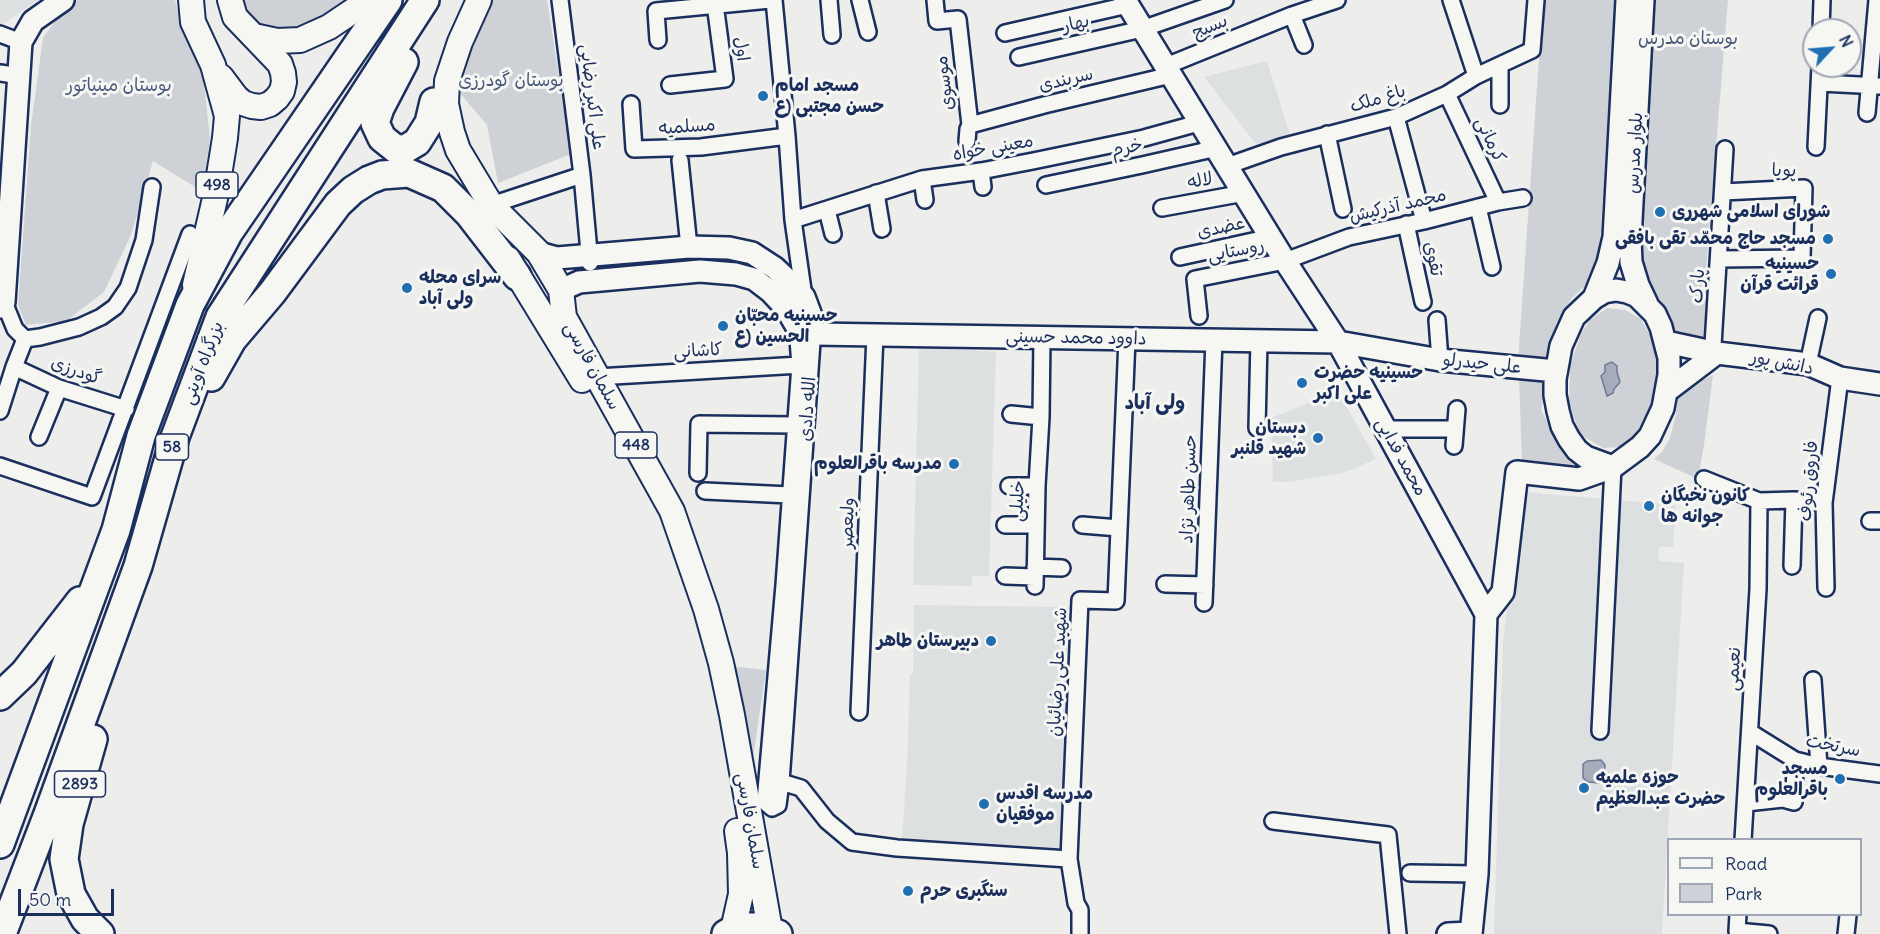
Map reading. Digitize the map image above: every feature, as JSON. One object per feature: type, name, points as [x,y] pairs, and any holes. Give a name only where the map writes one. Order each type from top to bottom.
[{"type":"highway","name":"بزرگراه آوینی","points":[[0,844],[116,530],[141,436],[190,305],[229,232],[388,0]]},
{"type":"highway","name":"بزرگراه آوینی","points":[[2,934],[138,566],[175,437],[220,317],[427,0]]},
{"type":"highway","points":[[427,0],[420,33],[380,108],[375,123],[382,138],[397,150],[407,148],[417,142],[429,123],[434,102]]},
{"type":"highway","points":[[175,437],[232,340],[272,292],[338,204],[353,190],[369,180],[382,175],[409,173],[443,188],[469,214],[517,276]]},
{"type":"highway","points":[[0,696],[24,673],[58,632],[99,575]]},
{"type":"highway","name":"2893","points":[[100,934],[85,919],[71,894],[64,859],[69,824],[117,652],[116,628]]},
{"type":"highway","points":[[729,932],[745,927],[758,927],[774,932]]},
{"type":"main road","name":"498","points":[[190,305],[216,194],[227,116],[213,65],[193,22],[191,0]]},
{"type":"main road","points":[[213,65],[243,103],[252,106],[270,104],[282,91],[284,82],[280,64],[235,17],[230,0]]},
{"type":"main road","points":[[254,36],[277,41],[300,40],[329,27],[369,0]]},
{"type":"main road","name":"448","points":[[462,0],[439,56],[434,102],[441,135],[448,153],[517,276]]},
{"type":"main road","name":"سلمان فارسی","points":[[478,0],[447,81],[446,104],[452,132],[458,150],[491,205],[570,286],[564,317],[672,511],[706,609],[732,715],[774,932]]},
{"type":"main road","name":"سلمان فارسی","points":[[517,276],[635,472],[675,554],[696,610],[716,704],[740,853],[741,894],[729,932]]},
{"type":"street","points":[[25,339],[15,329],[1,303],[10,74],[21,42],[33,21],[63,0]]},
{"type":"street","name":"علی اکبر رضایی","points":[[491,205],[582,175],[560,0]]},
{"type":"street","points":[[658,40],[656,11],[772,0],[787,136],[793,220],[804,297]]},
{"type":"street","points":[[829,0],[832,35]]},
{"type":"street","points":[[860,0],[868,32]]},
{"type":"street","name":"موسوی","points":[[935,0],[937,21],[958,19],[970,125],[967,141]]},
{"type":"street","name":"بهار","points":[[1019,57],[1142,29],[1226,0]]},
{"type":"street","name":"بسیج","points":[[1168,71],[1292,15],[1337,0]]},
{"type":"street","points":[[1451,0],[1476,76]]},
{"type":"street","name":"باغ ملک","points":[[1222,157],[1281,147],[1396,117],[1447,94],[1476,76],[1532,50],[1536,0]]},
{"type":"street","name":"بلوار مدرس","points":[[1594,298],[1608,263],[1614,237],[1628,0]]},
{"type":"street","name":"بلوار مدرس","points":[[1643,0],[1630,239],[1631,262],[1647,304]]},
{"type":"street","points":[[1821,18],[1822,0]]},
{"type":"street","points":[[1867,113],[1875,86],[1877,0]]},
{"type":"street","points":[[1005,33],[1127,2]]},
{"type":"street","name":"محمد فدایی","points":[[1127,2],[1285,261],[1338,342],[1486,614]]},
{"type":"street","name":"اول","points":[[670,85],[725,79],[715,4]]},
{"type":"street","points":[[1292,15],[1304,45]]},
{"type":"street","points":[[0,34],[21,42]]},
{"type":"street","points":[[1500,65],[1500,105]]},
{"type":"street","name":"سربندی","points":[[970,125],[1168,71]]},
{"type":"street","points":[[1816,147],[1820,78]]},
{"type":"street","points":[[1820,83],[1875,86]]},
{"type":"street","name":"کرمانی","points":[[1447,94],[1498,202]]},
{"type":"street","name":"مسلمیه","points":[[631,104],[634,149],[701,147],[787,136]]},
{"type":"street","points":[[1396,117],[1424,221]]},
{"type":"street","name":"معینی خواه","points":[[793,220],[922,179],[982,179],[1202,122]]},
{"type":"street","points":[[1327,134],[1343,209]]},
{"type":"street","name":"پارک","points":[[1717,353],[1713,345],[1725,149]]},
{"type":"street","name":"خرم","points":[[1046,185],[1142,165],[1222,157]]},
{"type":"street","points":[[680,160],[690,247]]},
{"type":"street","points":[[570,286],[568,267],[585,260],[582,175]]},
{"type":"street","points":[[922,179],[925,201]]},
{"type":"street","points":[[25,339],[80,327],[115,307],[128,288],[144,240],[152,187]]},
{"type":"street","name":"پویا","points":[[1719,258],[1802,258],[1804,188],[1723,192]]},
{"type":"street","points":[[876,193],[882,229]]},
{"type":"street","name":"لاله","points":[[1162,208],[1244,193]]},
{"type":"street","name":"محمد آذرکیش","points":[[1285,261],[1349,237],[1523,198]]},
{"type":"street","points":[[1478,207],[1492,267]]},
{"type":"street","points":[[827,210],[833,234]]},
{"type":"street","name":"تقوی","points":[[1406,224],[1422,302]]},
{"type":"street","points":[[0,466],[92,497],[190,234]]},
{"type":"street","name":"عضدی","points":[[1180,257],[1271,237]]},
{"type":"street","name":"الله دادی","points":[[539,253],[557,258],[585,260],[690,247],[729,248],[752,254],[775,268],[804,297],[810,313],[781,782],[772,803],[800,365],[799,335],[808,330]]},
{"type":"street","name":"روستایی","points":[[1199,316],[1195,279],[1285,261]]},
{"type":"street","name":"الله دادی","points":[[570,286],[700,271],[736,274],[754,279],[771,291],[808,330]]},
{"type":"street","points":[[1448,934],[1471,933],[1477,874],[1486,614],[1503,592],[1517,472],[1579,479],[1613,467],[1635,452],[1650,436],[1663,408],[1667,392],[1669,358],[1661,327],[1647,304],[1637,296],[1616,290],[1604,292],[1594,298],[1574,317],[1561,346],[1556,371],[1555,395],[1562,426],[1577,450],[1586,457],[1613,467]]},
{"type":"street","points":[[1808,364],[1818,318]]},
{"type":"street","points":[[1437,320],[1440,360]]},
{"type":"street","name":"داوود محمد حسینی","points":[[808,330],[875,335],[1338,342]]},
{"type":"street","name":"ولیعصر","points":[[860,712],[875,335]]},
{"type":"street","name":"خلیلی","points":[[1035,577],[1042,338]]},
{"type":"street","points":[[0,411],[25,339]]},
{"type":"street","name":"شهید علی رضائیان","points":[[1080,934],[1080,910],[1076,903],[1069,859],[1080,600],[1116,601],[1127,339]]},
{"type":"street","name":"حسن طاهر نژاد","points":[[1204,603],[1214,340]]},
{"type":"street","points":[[1257,428],[1259,340]]},
{"type":"street","name":"علی حیدرلو","points":[[1338,342],[1440,360],[1556,371]]},
{"type":"street","name":"دانش پور","points":[[1666,342],[1717,353],[1808,364],[1840,378],[1880,384]]},
{"type":"street","points":[[1667,392],[1717,353]]},
{"type":"street","name":"کاشانی","points":[[597,377],[800,365]]},
{"type":"street","name":"گودرزی","points":[[14,367],[59,388],[126,409]]},
{"type":"street","name":"فاروق رئوف","points":[[1826,588],[1824,503],[1840,378]]},
{"type":"street","points":[[39,437],[59,388]]},
{"type":"street","points":[[1454,446],[1457,409]]},
{"type":"street","points":[[1011,414],[1041,417]]},
{"type":"street","points":[[698,473],[699,424],[795,425]]},
{"type":"street","points":[[1386,429],[1455,429]]},
{"type":"street","points":[[1600,731],[1613,467]]},
{"type":"street","points":[[1704,479],[1758,501],[1824,503]]},
{"type":"street","points":[[1009,486],[1037,486]]},
{"type":"street","points":[[705,491],[790,495]]},
{"type":"street","name":"نعیمی","points":[[1743,838],[1758,589],[1758,501]]},
{"type":"street","points":[[1792,566],[1794,501]]},
{"type":"street","points":[[1005,525],[1036,525]]},
{"type":"street","points":[[1082,525],[1119,528]]},
{"type":"street","points":[[1005,576],[1035,577],[1062,568]]},
{"type":"street","points":[[1164,584],[1205,585]]},
{"type":"street","points":[[1813,680],[1819,766]]},
{"type":"street","name":"سرتخت","points":[[1750,732],[1795,760],[1819,766],[1879,772]]},
{"type":"street","points":[[1746,803],[1783,799],[1794,802],[1795,760]]},
{"type":"street","points":[[781,782],[801,788],[827,820],[852,842],[897,848],[1069,859]]},
{"type":"street","points":[[1273,821],[1388,835],[1398,934]]},
{"type":"street","points":[[1410,873],[1477,874]]},
{"type":"street","points":[[1738,916],[1737,931],[1769,934]]},
{"type":"street","points":[[1846,934],[1848,916]]},
{"type":"shaded area","points":[[0,0],[38,0],[0,26]]},
{"type":"shaded area","points":[[1267,61],[1291,138],[1256,144],[1204,77]]},
{"type":"shaded area","name":"مدرسه باقرالعلوم","points":[[919,347],[996,352],[989,576],[972,576],[972,586],[913,585]]},
{"type":"shaded area","name":"دبستان شهید قلنبر","points":[[1338,391],[1376,459],[1343,473],[1273,482],[1271,418]]},
{"type":"shaded area","name":"حوزه علمیه حضرت عبدالعظیم","points":[[1522,492],[1676,505],[1673,547],[1659,547],[1658,561],[1684,563],[1662,934],[1494,934],[1503,642]]},
{"type":"shaded area","points":[[914,605],[1070,607],[1063,849],[902,840],[910,674],[913,674]]},
{"type":"green space","name":"بوستان مینیاتور","points":[[77,0],[175,0],[181,23],[203,75],[210,138],[203,192],[153,161],[131,235],[104,292],[66,321],[26,325],[18,305],[31,125],[43,38],[63,10]]},
{"type":"green space","points":[[240,0],[346,0],[324,19],[292,32],[264,29],[245,14]]},
{"type":"green space","name":"بوستان گودرزی","points":[[487,0],[547,0],[571,154],[498,183],[487,125],[459,92]]},
{"type":"green space","name":"بوستان مدرس","points":[[1543,0],[1615,0],[1601,231],[1597,257],[1588,283],[1572,298],[1556,324],[1548,366],[1518,361]]},
{"type":"green space","name":"بوستان مدرس","points":[[1652,0],[1728,0],[1706,269],[1711,290],[1709,345],[1683,339],[1673,330],[1642,277],[1639,249]]},
{"type":"green space","points":[[1607,308],[1625,310],[1641,319],[1652,339],[1656,361],[1656,388],[1643,427],[1621,447],[1603,448],[1581,435],[1569,406],[1570,365],[1581,334],[1590,320]]},
{"type":"green space","points":[[1713,375],[1698,479],[1654,459],[1662,452],[1670,438],[1678,392]]},
{"type":"green space","points":[[1519,377],[1547,377],[1541,410],[1561,446],[1594,467],[1522,465]]},
{"type":"green space","points":[[731,666],[766,670],[751,771]]},
{"type":"water","points":[[1612,362],[1617,366],[1620,382],[1613,393],[1607,396],[1601,376],[1605,372],[1605,365]]},
{"type":"water","points":[[1601,760],[1605,765],[1604,780],[1600,783],[1588,782],[1583,778],[1583,764],[1587,761]]},
{"type":"place","name":"مسجد امام حسن مجتبی (ع","points":[[763,96]]},
{"type":"place","name":"شورای اسلامی شهرری","points":[[1660,212]]},
{"type":"place","name":"مسجد حاج محمّد تقی بافقی","points":[[1828,239]]},
{"type":"place","name":"حسینیه قرائت قرآن","points":[[1831,274]]},
{"type":"place","name":"سرای محله ولی آباد","points":[[407,288]]},
{"type":"place","name":"حسینیه محبّان الحسین (ع","points":[[723,326]]},
{"type":"place","name":"حسینیه حضرت علی اکبر","points":[[1302,383]]},
{"type":"place","name":"دبستان شهید قلنبر","points":[[1318,438]]},
{"type":"place","name":"مدرسه باقرالعلوم","points":[[954,464]]},
{"type":"place","name":"کانون نخبگان جوانه ها","points":[[1649,506]]},
{"type":"place","name":"دبیرستان طاهر","points":[[991,641]]},
{"type":"place","name":"مسجد باقرالعلوم","points":[[1840,779]]},
{"type":"place","name":"حوزه علمیه حضرت عبدالعظیم","points":[[1584,788]]},
{"type":"place","name":"مدرسه اقدس موفقیان","points":[[984,804]]},
{"type":"place","name":"سنگبری حرم","points":[[908,891]]},
{"type":"district","name":"ولی آباد","points":[[1155,403]]}]
